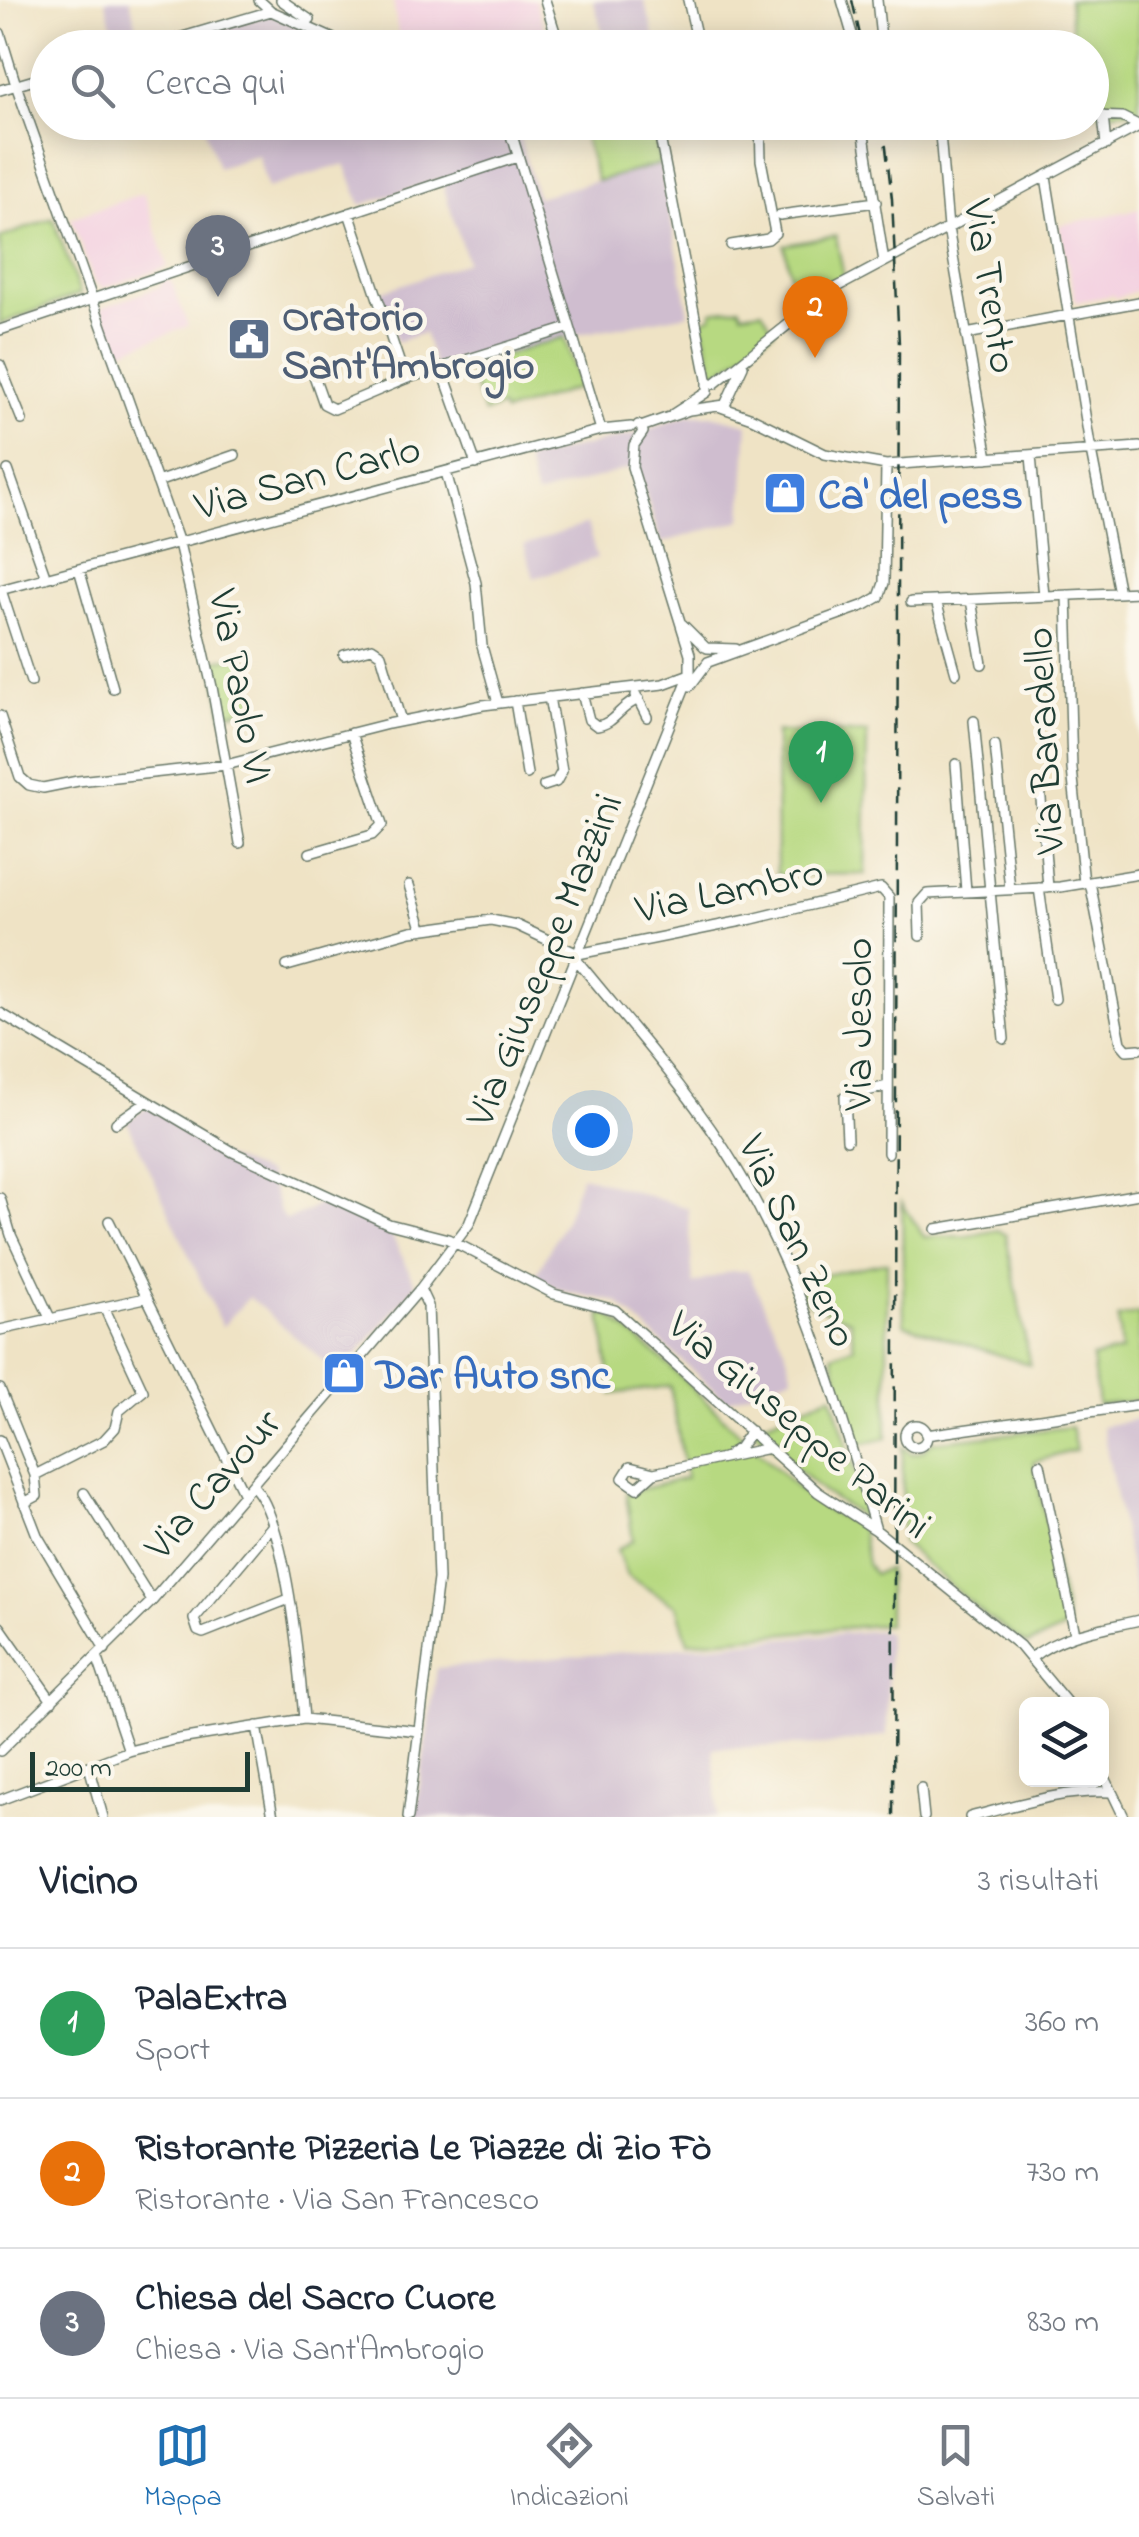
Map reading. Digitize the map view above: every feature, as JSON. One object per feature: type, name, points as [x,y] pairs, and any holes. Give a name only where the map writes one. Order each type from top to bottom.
[{"type":"street","points":[[545,0],[554,30]]},
{"type":"street","points":[[688,0],[695,30]]},
{"type":"street","points":[[842,0],[851,30]]},
{"type":"street","points":[[877,0],[880,30]]},
{"type":"street","points":[[205,30],[249,17],[274,4]]},
{"type":"street","points":[[274,4],[321,30]]},
{"type":"street","points":[[274,4],[330,30]]},
{"type":"street","name":"Via Paolo VI","points":[[0,32],[30,124]]},
{"type":"street","points":[[0,90],[30,81]]},
{"type":"street","points":[[1109,116],[1139,123]]},
{"type":"street","points":[[886,465],[880,595],[865,605],[696,665],[676,616],[632,467],[637,430],[674,414],[710,388],[825,294],[1106,145],[1139,123]]},
{"type":"street","name":"Via Paolo VI","points":[[36,140],[180,543],[240,843]]},
{"type":"street","points":[[661,140],[710,388],[708,402],[752,418],[825,454],[886,465],[1139,447]]},
{"type":"street","points":[[731,245],[770,239],[776,233],[760,140]]},
{"type":"street","points":[[865,140],[884,262]]},
{"type":"street","name":"Via Trento","points":[[941,140],[948,228],[988,458]]},
{"type":"street","points":[[1106,140],[1106,145]]},
{"type":"street","points":[[512,142],[601,430]]},
{"type":"street","points":[[0,330],[516,157]]},
{"type":"street","points":[[1046,177],[1119,593]]},
{"type":"street","points":[[780,215],[876,202]]},
{"type":"street","points":[[350,213],[405,379]]},
{"type":"street","points":[[966,334],[1139,302]]},
{"type":"street","points":[[312,370],[324,404],[332,409],[405,379],[568,328]]},
{"type":"street","points":[[674,414],[718,407],[730,395],[750,356]]},
{"type":"street","points":[[0,365],[22,420]]},
{"type":"street","points":[[442,369],[476,464]]},
{"type":"street","points":[[710,388],[726,386],[752,418]]},
{"type":"street","name":"Via San Carlo","points":[[0,590],[601,430],[637,430]]},
{"type":"street","points":[[157,482],[235,455]]},
{"type":"street","points":[[1031,456],[1044,596]]},
{"type":"street","points":[[8,470],[46,578]]},
{"type":"street","points":[[446,472],[476,583],[480,637],[498,703]]},
{"type":"street","points":[[79,569],[112,688]]},
{"type":"street","points":[[0,590],[31,682]]},
{"type":"street","points":[[911,602],[1139,592]]},
{"type":"street","name":"Via Baradello","points":[[1067,596],[1072,769],[1087,883],[1125,1049],[1139,1049]]},
{"type":"street","points":[[971,600],[982,664]]},
{"type":"street","points":[[936,601],[956,672]]},
{"type":"street","points":[[676,616],[706,647],[706,664]]},
{"type":"street","points":[[690,656],[696,646],[744,648]]},
{"type":"street","points":[[344,656],[372,648],[381,654],[401,721]]},
{"type":"street","name":"Via Giuseppe Mazzini","points":[[458,1244],[690,674],[690,656]]},
{"type":"street","name":"Via Giuseppe Mazzini","points":[[683,691],[706,664]]},
{"type":"street","points":[[0,716],[20,775],[33,786],[226,765],[401,721],[498,703],[663,684],[690,674]]},
{"type":"street","points":[[663,684],[683,691]]},
{"type":"street","points":[[633,688],[648,717]]},
{"type":"street","points":[[582,694],[589,720],[597,726],[611,721],[622,706],[638,699]]},
{"type":"street","points":[[544,786],[556,782],[562,771],[548,697]]},
{"type":"street","points":[[515,701],[527,774]]},
{"type":"street","points":[[974,721],[1004,1038]]},
{"type":"street","points":[[310,853],[374,834],[382,825],[351,734]]},
{"type":"street","points":[[995,745],[1010,890]]},
{"type":"street","points":[[956,764],[966,892]]},
{"type":"street","points":[[1040,786],[1044,888],[1055,999]]},
{"type":"street","points":[[920,936],[919,904],[923,896],[931,893],[1044,888],[1139,874]]},
{"type":"street","points":[[409,885],[422,928]]},
{"type":"street","name":"Via Lambro","points":[[577,956],[880,888],[889,896]]},
{"type":"street","name":"Via Jesolo","points":[[888,1152],[889,896]]},
{"type":"street","points":[[286,966],[422,928],[502,920],[577,956]]},
{"type":"street","name":"Via San Zeno","points":[[577,956],[690,1100],[746,1186],[792,1282],[833,1387],[876,1530]]},
{"type":"street","name":"Via Giuseppe Parini","points":[[0,1013],[213,1142],[260,1165],[390,1224],[458,1244],[548,1292],[600,1303],[617,1311],[822,1496],[876,1530],[1020,1646],[1062,1697]]},
{"type":"street","points":[[847,1140],[845,1096],[888,1086]]},
{"type":"street","points":[[116,1123],[148,1101]]},
{"type":"street","points":[[936,1229],[1139,1194]]},
{"type":"street","points":[[0,1198],[11,1235],[50,1318]]},
{"type":"street","points":[[110,1221],[244,1494]]},
{"type":"street","points":[[0,1243],[11,1235]]},
{"type":"street","name":"Via Cavour","points":[[0,1751],[152,1600],[458,1244]]},
{"type":"street","points":[[408,1817],[438,1578],[428,1306],[420,1290]]},
{"type":"street","points":[[0,1330],[145,1298]]},
{"type":"street","points":[[35,1475],[104,1440],[115,1428],[119,1411],[143,1391],[104,1308]]},
{"type":"street","points":[[0,1389],[35,1475],[38,1496],[24,1502]]},
{"type":"street","points":[[926,1434],[1139,1404]]},
{"type":"street","points":[[723,1458],[739,1448],[751,1431]]},
{"type":"street","points":[[0,1440],[51,1562],[101,1652],[129,1750]]},
{"type":"street","points":[[654,1473],[769,1448]]},
{"type":"street","points":[[1040,1464],[1075,1634]]},
{"type":"street","points":[[252,1484],[266,1500],[290,1600],[304,1720]]},
{"type":"street","points":[[84,1493],[152,1600]]},
{"type":"street","points":[[273,1525],[194,1620],[203,1633],[290,1600]]},
{"type":"street","points":[[1031,1658],[1054,1642],[1075,1634],[1139,1620]]},
{"type":"street","points":[[0,1627],[52,1701]]},
{"type":"street","points":[[0,1800],[129,1750],[257,1726],[304,1720],[419,1731]]},
{"type":"street","points":[[257,1726],[274,1817]]},
{"type":"street","points":[[90,1766],[102,1817]]},
{"type":"street","points":[[1108,1787],[1124,1817]]},
{"type":"street","points":[[921,1788],[924,1817]]},
{"type":"street","points":[[970,1817],[1044,1796],[1110,1792]]},
{"type":"shaded area","points":[[105,0],[130,0],[138,30],[113,30]]},
{"type":"shaded area","points":[[393,0],[535,0],[545,30],[397,30]]},
{"type":"shaded area","points":[[593,0],[644,0],[653,30],[602,30]]},
{"type":"shaded area","points":[[271,14],[306,30],[218,30]]},
{"type":"shaded area","points":[[209,140],[521,140],[537,197],[660,164],[689,314],[564,337],[468,367],[464,357],[435,366],[424,333],[397,342],[380,292],[467,262],[441,179],[361,205],[345,164],[267,188],[258,155],[218,168]]},
{"type":"shaded area","points":[[144,193],[168,267],[103,288],[94,282],[71,218]]},
{"type":"shaded area","points":[[1139,209],[1139,290],[1115,298],[1114,295],[1076,302],[1059,225]]},
{"type":"shaded area","points":[[171,280],[188,326],[119,352],[101,308]]},
{"type":"shaded area","points":[[688,415],[711,415],[748,424],[742,520],[661,543],[637,466],[536,496],[526,460],[639,433]]},
{"type":"shaded area","points":[[587,524],[597,558],[534,578],[524,545]]},
{"type":"shaded area","points":[[151,1105],[220,1155],[267,1174],[286,1220],[322,1202],[391,1234],[416,1285],[345,1368],[337,1361],[333,1366],[323,1361],[249,1297],[222,1327],[127,1121]]},
{"type":"shaded area","points":[[581,1175],[688,1208],[693,1284],[732,1271],[748,1271],[785,1349],[793,1376],[726,1401],[617,1302],[563,1291],[535,1277],[566,1218]]},
{"type":"shaded area","points":[[1139,1419],[1139,1612],[1102,1426]]},
{"type":"shaded area","points":[[881,1630],[888,1633],[887,1735],[829,1745],[713,1748],[718,1817],[415,1817],[437,1668]]},
{"type":"green space","points":[[1069,0],[1139,0],[1139,110],[1109,113],[1109,30],[1072,30]]},
{"type":"green space","points":[[585,140],[656,140],[660,164],[597,181]]},
{"type":"green space","points":[[53,218],[80,294],[0,324],[0,238]]},
{"type":"green space","points":[[836,236],[844,278],[796,301],[784,245]]},
{"type":"green space","points":[[740,307],[742,313],[762,310],[774,331],[714,375],[702,321],[712,316],[712,311]]},
{"type":"green space","points":[[564,337],[580,387],[504,413],[501,407],[484,413],[468,367]]},
{"type":"green space","points":[[244,655],[258,706],[223,715],[214,661]]},
{"type":"green space","points":[[776,732],[867,733],[865,874],[777,875]]},
{"type":"green space","points":[[902,1203],[924,1237],[968,1236],[998,1230],[1006,1235],[1030,1365],[904,1324]]},
{"type":"green space","points":[[887,1262],[887,1438],[856,1445],[832,1355],[854,1347],[850,1320],[809,1304],[794,1281]]},
{"type":"green space","points":[[601,1313],[610,1316],[665,1362],[800,1491],[861,1528],[867,1564],[874,1574],[888,1569],[888,1624],[688,1642],[677,1606],[627,1576],[617,1550],[633,1540],[626,1493],[686,1478],[670,1386],[612,1394]]},
{"type":"green space","points":[[1139,1313],[1139,1400],[1098,1405],[1092,1358],[1121,1351],[1118,1318]]},
{"type":"green space","points":[[832,1395],[870,1521],[823,1492],[751,1428]]},
{"type":"green space","points":[[1071,1427],[1076,1450],[1034,1462],[1068,1627],[1027,1645],[986,1616],[902,1543],[903,1447],[912,1454],[923,1451],[932,1442]]},
{"type":"railway","points":[[852,0],[859,30]]},
{"type":"railway","points":[[885,140],[899,344],[893,1817]]},
{"type":"place","name":"Chiesa del Sacro Cuore","points":[[218,297]]},
{"type":"place","name":"Oratorio Sant'Ambrogio","points":[[249,339]]},
{"type":"place","name":"Ristorante Pizzeria Le Piazze di Zio Fò","points":[[815,358]]},
{"type":"place","name":"Ca' del pess","points":[[785,493]]},
{"type":"place","name":"PalaExtra","points":[[821,803]]},
{"type":"place","name":"Dar Auto snc","points":[[344,1373]]}]
